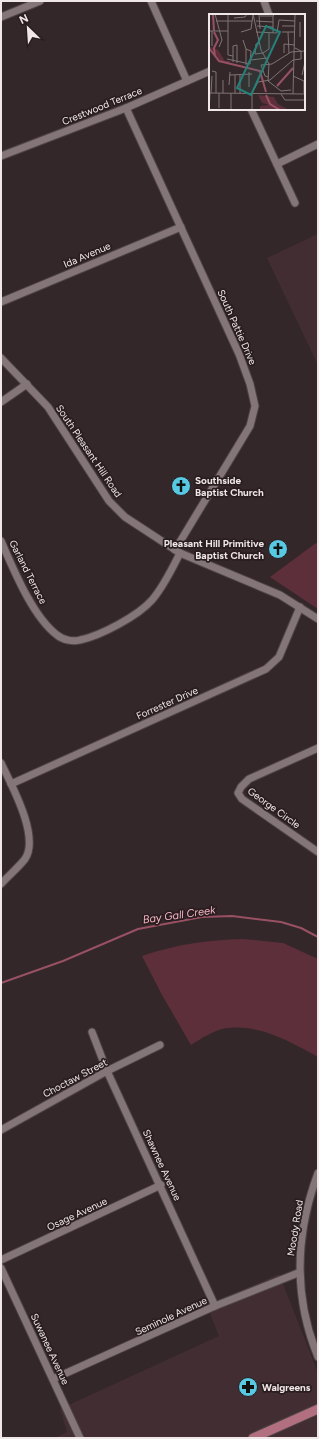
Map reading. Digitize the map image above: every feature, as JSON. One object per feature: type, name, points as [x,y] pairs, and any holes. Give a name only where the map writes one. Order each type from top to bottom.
[{"type":"main road","points":[[253,1438],[318,1409]]},
{"type":"street","points":[[1,16],[40,1]]},
{"type":"street","points":[[150,1],[187,81]]},
{"type":"street","points":[[264,1],[269,14]]},
{"type":"street","name":"Crestwood Terrace","points":[[1,156],[126,108],[209,71]]},
{"type":"street","name":"South Pattie Drive","points":[[126,108],[239,354],[250,384],[255,406],[250,426],[178,552]]},
{"type":"street","points":[[251,110],[295,203]]},
{"type":"street","points":[[277,164],[318,144]]},
{"type":"street","name":"Ida Avenue","points":[[1,302],[181,227]]},
{"type":"street","name":"South Pleasant Hill Road","points":[[1,358],[48,407],[109,501],[125,517],[178,552],[280,595],[318,619]]},
{"type":"street","points":[[1,402],[26,384]]},
{"type":"street","name":"Garland Terrace","points":[[1,540],[16,576],[33,607],[57,635],[67,640],[78,641],[93,636],[131,616],[150,602],[160,590],[178,552]]},
{"type":"street","name":"Forrester Drive","points":[[11,784],[266,669],[279,657],[300,607]]},
{"type":"street","name":"George Circle","points":[[318,748],[249,780],[241,787],[238,793],[242,799],[318,852]]},
{"type":"street","points":[[1,763],[11,784],[30,837],[25,859],[1,884]]},
{"type":"street","name":"Shawnee Avenue","points":[[92,1032],[107,1071],[215,1306]]},
{"type":"street","name":"Choctaw Street","points":[[1,1130],[107,1071],[160,1045]]},
{"type":"street","name":"Moody Road","points":[[318,1173],[309,1198],[300,1248],[298,1273],[303,1309],[318,1357]]},
{"type":"street","name":"Osage Avenue","points":[[1,1260],[161,1186]]},
{"type":"street","name":"Suwanee Avenue","points":[[1,1268],[80,1438]]},
{"type":"street","name":"Seminole Avenue","points":[[53,1379],[215,1306],[298,1273]]},
{"type":"shaded area","points":[[318,234],[318,365],[267,258]]},
{"type":"shaded area","points":[[316,543],[318,545],[318,609],[270,577]]},
{"type":"shaded area","points":[[243,939],[283,943],[318,959],[318,1057],[274,1035],[263,1031],[239,1027],[217,1031],[191,1045],[162,995],[142,956],[168,948],[192,943]]},
{"type":"shaded area","points":[[279,1274],[318,1373],[318,1438],[55,1438],[67,1432],[60,1409],[219,1336],[207,1306]]},
{"type":"waterway","name":"Bay Gall Creek","points":[[1,983],[63,961],[138,929],[202,917],[232,916],[281,922],[301,928],[318,937]]},
{"type":"place","name":"Southside Baptist Church","points":[[181,486]]},
{"type":"place","name":"Pleasant Hill Primitive Baptist Church","points":[[278,549]]},
{"type":"place","name":"Walgreens","points":[[248,1387]]}]
